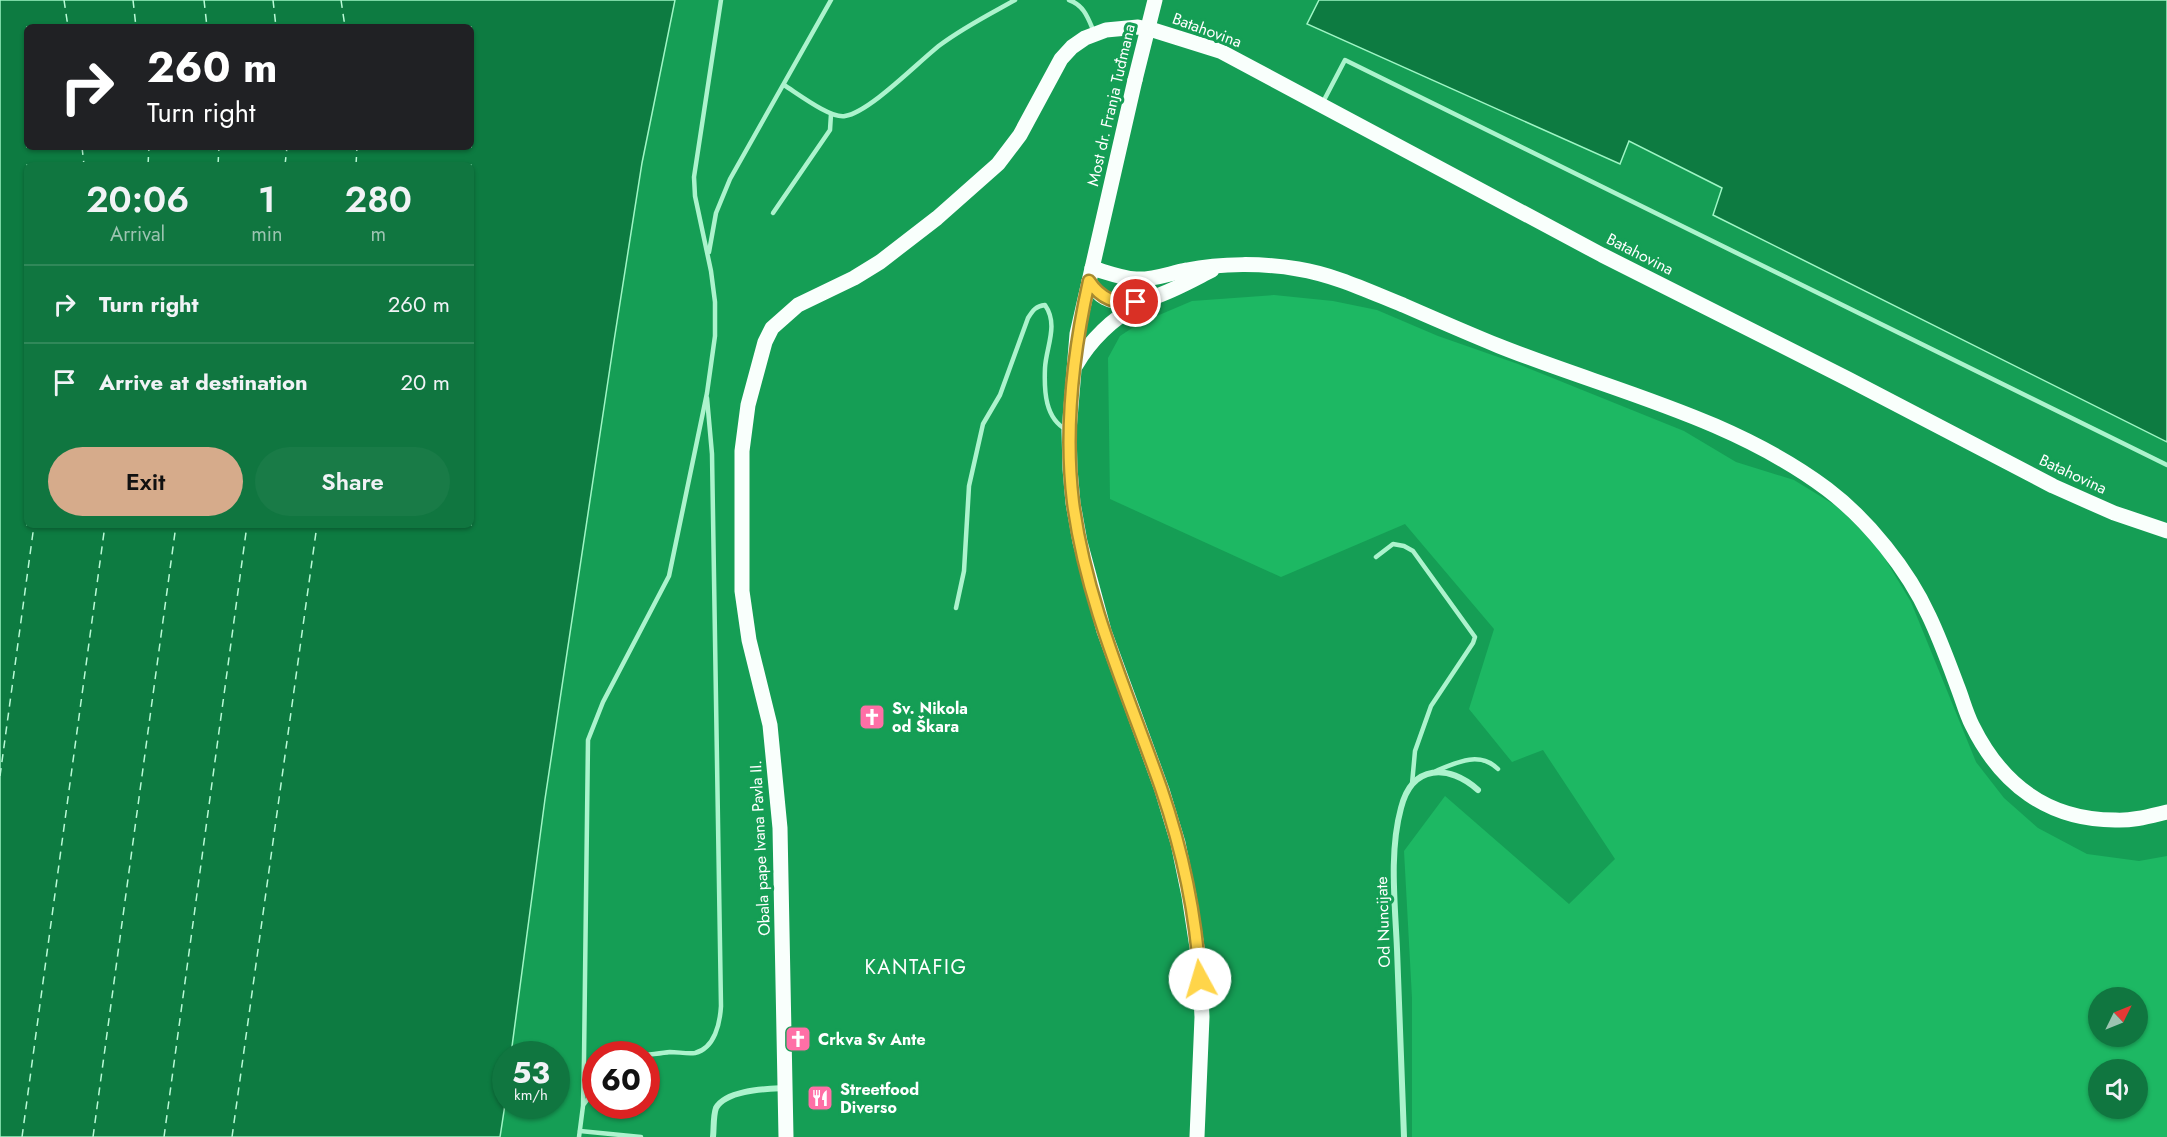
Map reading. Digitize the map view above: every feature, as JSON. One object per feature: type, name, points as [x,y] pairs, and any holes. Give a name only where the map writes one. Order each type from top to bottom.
[{"type":"main road","name":"Most dr. Franja Tuđmana","points":[[1155,0],[1077,334],[1069,431],[1073,502],[1089,580],[1104,631],[1162,790],[1178,843],[1189,896],[1199,960],[1202,1017],[1197,1137]]},
{"type":"main road","name":"Batahovina","points":[[1095,33],[1122,27],[1138,27],[1220,51],[1602,255],[2053,486],[2114,513],[2167,531]]},
{"type":"main road","name":"Obala pape Ivana Pavla II.","points":[[786,1137],[780,828],[770,725],[749,640],[742,591],[742,451],[748,405],[756,370],[772,328],[784,316],[798,305],[854,278],[880,262],[937,218],[998,164],[1020,135],[1061,59],[1072,47],[1095,33]]},
{"type":"main road","points":[[1145,300],[1125,303],[1105,298],[1096,291],[1090,275],[1143,279],[1187,270],[1269,265],[1323,274],[1354,284],[1524,356],[1710,424],[1767,450],[1800,469],[1832,493],[1888,550],[1912,582],[1931,621],[1970,722],[1985,750],[2020,790],[2043,803],[2090,818],[2118,820],[2167,812]]},
{"type":"main road","points":[[1073,370],[1083,353],[1106,328],[1130,309],[1218,267]]},
{"type":"street","points":[[1412,787],[1426,774],[1436,771],[1452,773],[1469,781],[1478,790]]},
{"type":"street","name":"Od Nuncijate","points":[[1404,1137],[1395,919],[1395,846],[1401,806],[1412,787]]},
{"type":"street","points":[[714,1137],[716,1109],[724,1100],[757,1090],[784,1088]]},
{"type":"lane","points":[[584,1041],[588,740],[603,702],[669,576],[707,393],[715,336],[715,302],[695,196],[694,177],[721,0]]},
{"type":"lane","points":[[708,257],[716,213],[722,197],[831,0]]},
{"type":"lane","points":[[784,86],[831,114],[844,117],[882,94],[939,46],[1015,0]]},
{"type":"lane","points":[[1069,0],[1085,11],[1095,33]]},
{"type":"lane","points":[[1322,105],[1345,60],[2167,465]]},
{"type":"lane","points":[[774,213],[830,130],[831,114]]},
{"type":"lane","points":[[956,608],[964,571],[969,486],[983,424],[1000,395],[1028,318],[1034,309],[1040,306],[1045,305],[1052,321],[1045,368],[1047,406],[1052,418],[1059,426],[1069,431]]},
{"type":"lane","points":[[660,1053],[694,1053],[704,1048],[713,1038],[720,1024],[712,454],[707,393]]},
{"type":"lane","points":[[1376,557],[1393,544],[1413,551],[1475,637],[1431,706],[1415,751],[1412,787]]},
{"type":"lane","points":[[1436,771],[1461,761],[1477,758],[1491,762],[1498,769]]},
{"type":"lane","points":[[579,1137],[582,1114]]},
{"type":"lane","points":[[580,1131],[641,1137]]},
{"type":"shaded area","points":[[0,0],[675,0],[642,163],[614,341],[545,799],[513,1041],[492,1041],[492,1119],[503,1119],[500,1137],[0,1137]]},
{"type":"shaded area","points":[[1319,0],[2167,0],[2167,442],[1713,215],[1722,188],[1629,141],[1620,164],[1307,24]]},
{"type":"shaded area","points":[[1274,295],[1333,301],[1377,310],[1438,336],[1518,364],[1684,431],[1736,462],[1794,480],[1838,507],[1878,547],[1911,602],[1976,762],[2004,798],[2038,828],[2087,854],[2139,861],[2167,856],[2167,1137],[1412,1137],[1412,998],[1404,851],[1445,796],[1569,904],[1615,859],[1543,750],[1512,762],[1469,709],[1494,629],[1405,524],[1281,577],[1110,499],[1108,358],[1120,336],[1138,324],[1192,301]]},
{"type":"ferry route","points":[[64,0],[68,24]]},
{"type":"ferry route","points":[[133,0],[136,24]]},
{"type":"ferry route","points":[[204,0],[207,24]]},
{"type":"ferry route","points":[[273,0],[276,24]]},
{"type":"ferry route","points":[[341,0],[345,24]]},
{"type":"ferry route","points":[[82,150],[84,162]]},
{"type":"ferry route","points":[[148,162],[149,150]]},
{"type":"ferry route","points":[[218,162],[219,150]]},
{"type":"ferry route","points":[[285,162],[287,150]]},
{"type":"ferry route","points":[[356,162],[357,150]]},
{"type":"ferry route","points":[[0,776],[34,528]]},
{"type":"ferry route","points":[[22,1137],[105,528]]},
{"type":"ferry route","points":[[93,1137],[176,528]]},
{"type":"ferry route","points":[[164,1137],[247,528]]},
{"type":"ferry route","points":[[232,1137],[317,528]]},
{"type":"place","name":"Sv. Nikola od Škara","points":[[872,717]]},
{"type":"place","name":"Crkva Sv Ante","points":[[798,1039]]},
{"type":"place","name":"Streetfood Diverso","points":[[820,1098]]},
{"type":"district","name":"KANTAFIG","points":[[916,967]]},
{"type":"route","points":[[1136,302],[1115,302],[1105,298],[1089,281],[1077,334],[1073,370],[1069,431],[1073,502],[1089,580],[1104,631],[1162,790],[1178,843],[1189,896],[1200,979]]}]
